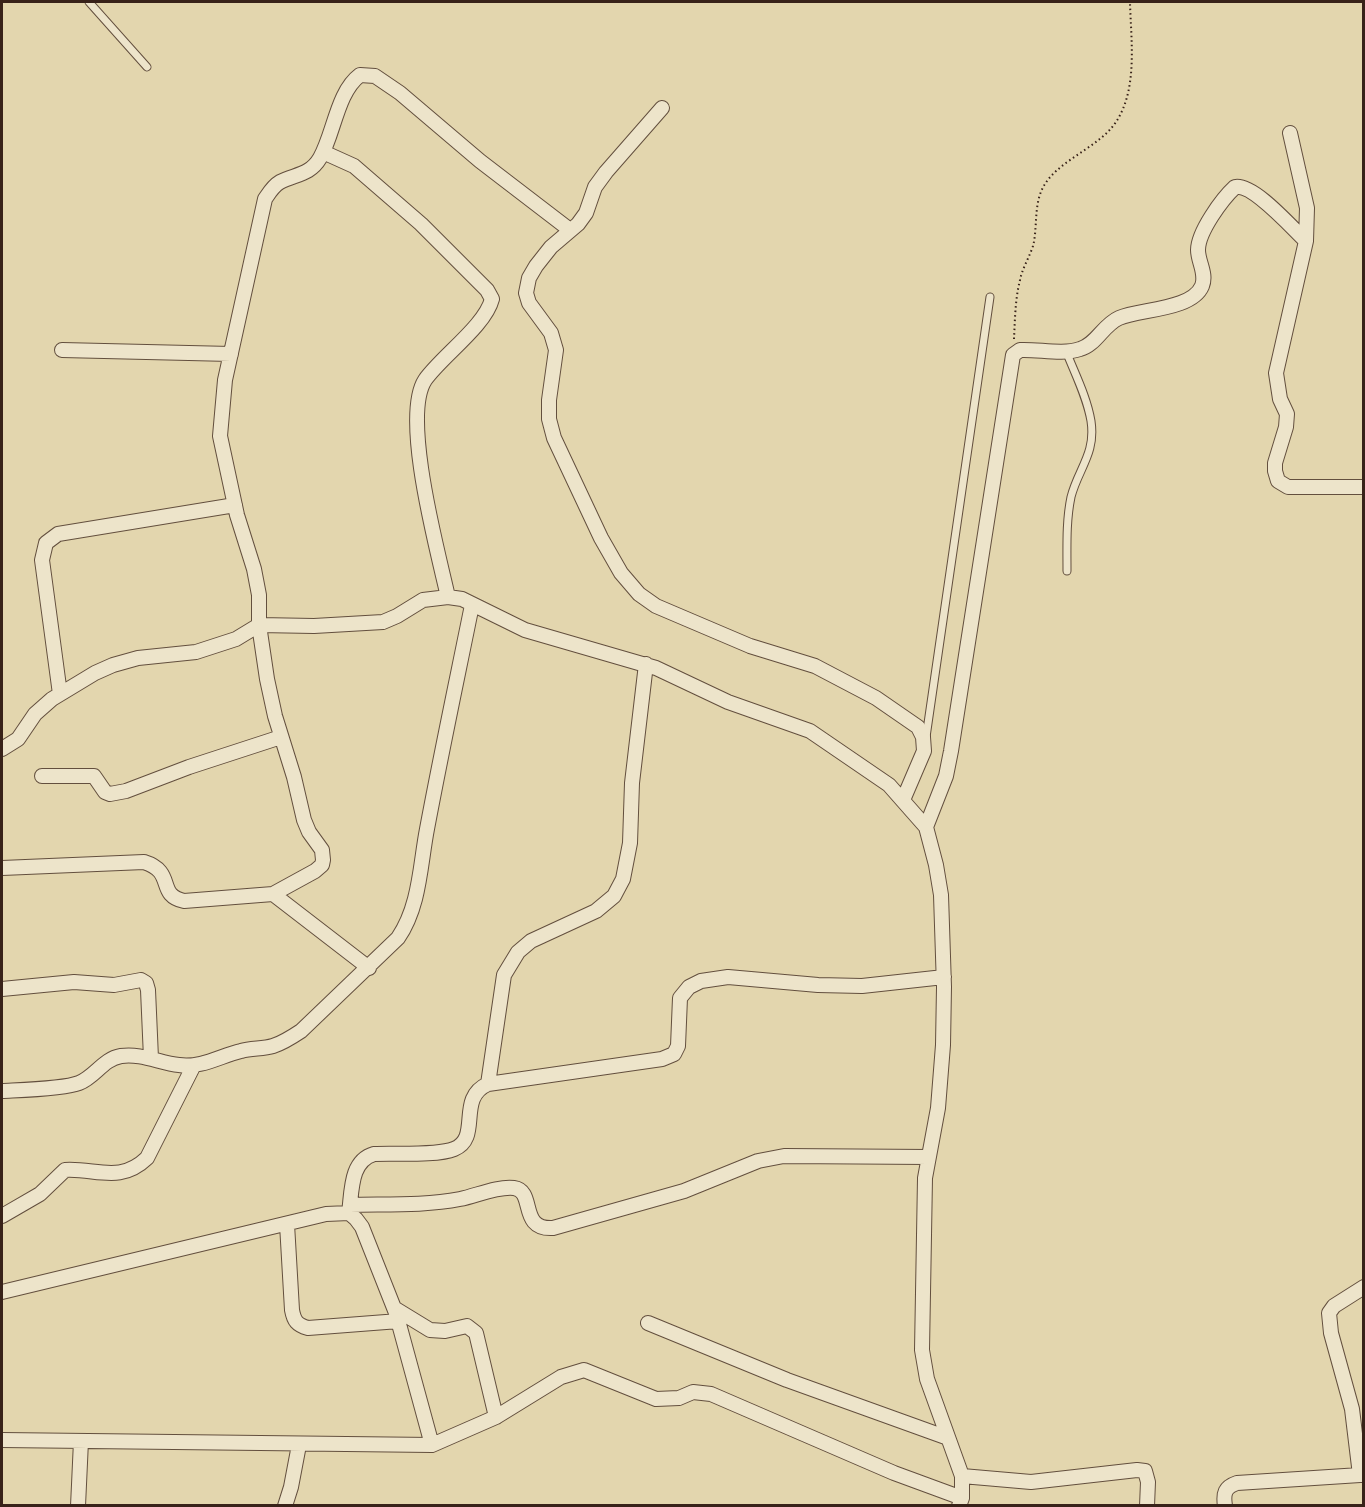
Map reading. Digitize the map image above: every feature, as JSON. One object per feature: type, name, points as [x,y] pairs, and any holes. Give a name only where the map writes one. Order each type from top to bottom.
[{"type":"street","points":[[2,868],[144,862],[156,866],[162,873],[170,895],[184,901],[273,894],[322,865],[322,850],[309,832],[304,820],[294,777],[280,736],[267,679],[259,625],[259,595],[254,569],[235,505],[220,436],[220,416],[231,354],[265,199],[271,189],[280,182],[306,173],[314,167],[323,152],[349,87],[360,75],[375,76],[400,93],[480,161],[570,230]]},
{"type":"street","points":[[662,108],[606,172],[596,188],[586,213],[551,247],[529,278],[526,292],[529,303],[551,333],[556,350],[549,400],[549,419],[555,438],[600,538],[621,573],[639,594],[656,606],[750,646],[815,666],[876,698],[918,727],[923,737],[924,751],[903,800]]},
{"type":"street","points":[[1290,133],[1307,208],[1306,241],[1276,373],[1280,399],[1287,414],[1275,471],[1278,481],[1287,487],[1364,487]]},
{"type":"street","points":[[323,152],[354,166],[386,193],[421,224],[487,290],[492,299],[490,306],[464,338],[424,382],[418,399],[424,497],[448,597]]},
{"type":"street","points":[[926,827],[948,768],[1013,355],[1020,350],[1080,349],[1090,344],[1108,324],[1118,318],[1137,312],[1160,309],[1194,295],[1201,289],[1204,279],[1198,249],[1201,237],[1208,222],[1228,194],[1240,186],[1252,191],[1306,241]]},
{"type":"street","points":[[62,350],[231,354]]},
{"type":"street","points":[[60,694],[42,560],[46,543],[57,534],[235,505]]},
{"type":"street","points":[[2,749],[18,739],[35,714],[60,694],[113,665],[138,658],[196,652],[236,639],[259,625],[314,626],[384,622],[423,600],[448,597],[462,599],[525,630],[646,664],[754,713],[786,721],[810,731],[889,785],[926,827],[941,895],[944,977],[943,1046],[938,1108],[925,1178],[922,1350],[927,1379],[962,1476],[961,1502],[711,1394],[693,1392],[679,1398],[657,1399],[584,1370],[561,1377],[496,1417],[432,1445],[2,1440]]},
{"type":"street","points":[[2,1091],[76,1084],[88,1079],[112,1059],[121,1056],[151,1058],[182,1066],[207,1063],[242,1050],[272,1046],[301,1031],[369,968],[398,938],[405,928],[412,909],[472,605]]},
{"type":"street","points":[[488,1084],[504,975],[518,952],[531,941],[596,911],[615,896],[623,879],[630,843],[632,783],[646,664]]},
{"type":"street","points":[[42,776],[94,776],[105,792],[115,793],[280,736]]},
{"type":"street","points":[[273,894],[369,968]]},
{"type":"street","points":[[432,1445],[399,1322],[362,1227],[349,1209],[359,1162],[366,1156],[374,1154],[445,1151],[461,1146],[467,1138],[475,1092],[488,1084],[662,1059],[674,1054],[678,1046],[680,998],[689,987],[701,981],[728,977],[818,985],[862,986],[944,977]]},
{"type":"street","points":[[2,989],[63,982],[114,985],[141,980],[146,983],[148,990],[151,1058]]},
{"type":"street","points":[[2,1216],[40,1194],[65,1170],[109,1174],[137,1167],[147,1158],[194,1065]]},
{"type":"street","points":[[2,1292],[349,1209],[459,1200],[508,1188],[517,1188],[524,1194],[533,1223],[543,1229],[684,1191],[758,1161],[784,1156],[929,1157]]},
{"type":"street","points":[[287,1224],[292,1310],[299,1326],[308,1328],[399,1322]]},
{"type":"street","points":[[1225,1506],[1224,1492],[1228,1486],[1237,1483],[1362,1475],[1352,1409],[1331,1333],[1329,1313],[1334,1306],[1364,1287]]},
{"type":"street","points":[[394,1308],[430,1330],[444,1331],[467,1326],[476,1333],[496,1417]]},
{"type":"street","points":[[648,1323],[787,1380],[948,1438]]},
{"type":"street","points":[[78,1506],[81,1441]]},
{"type":"street","points":[[285,1506],[299,1445]]},
{"type":"street","points":[[962,1476],[1031,1482],[1145,1471],[1147,1506]]},
{"type":"lane","points":[[89,2],[147,67]]},
{"type":"lane","points":[[924,751],[990,297]]},
{"type":"lane","points":[[1066,351],[1086,401],[1091,423],[1090,448],[1072,494],[1068,514],[1067,571]]},
{"type":"path","points":[[1013,355],[1020,279],[1033,246],[1039,199],[1043,186],[1051,176],[1104,136],[1119,119],[1126,102],[1131,72],[1130,2]]}]
